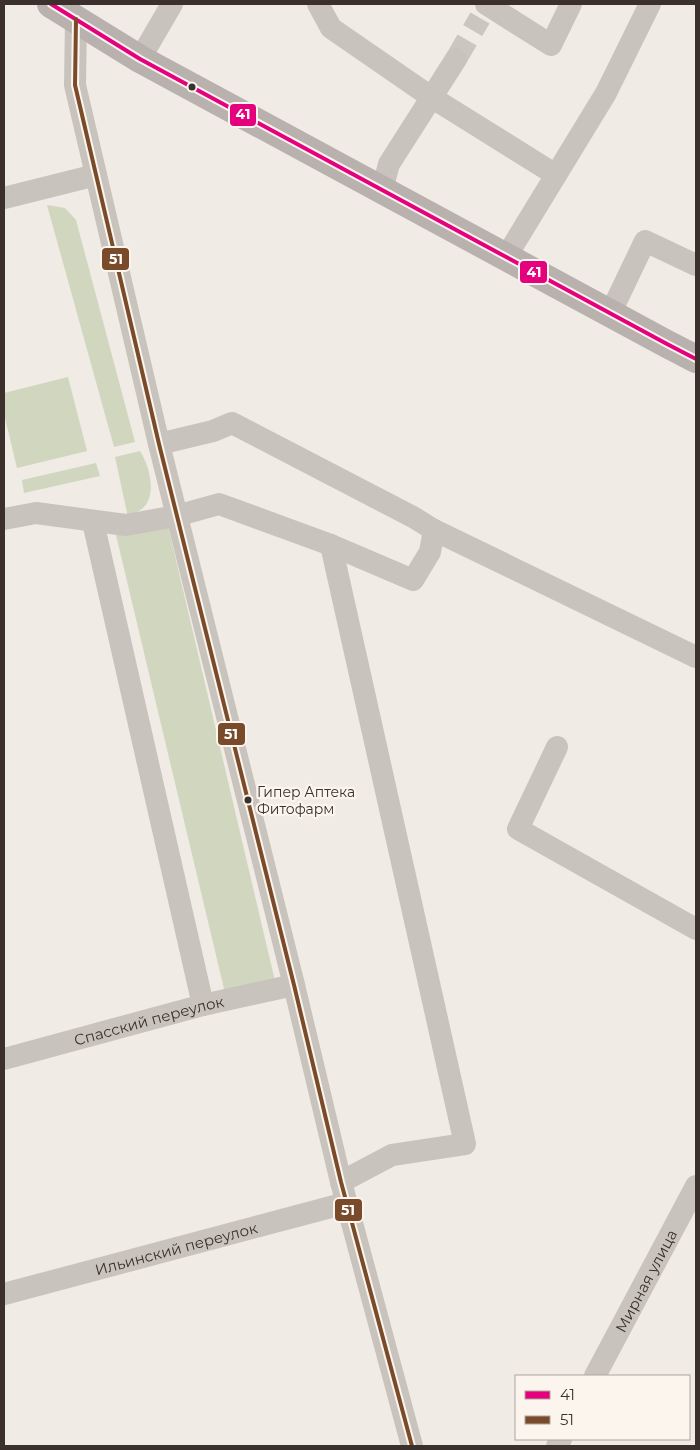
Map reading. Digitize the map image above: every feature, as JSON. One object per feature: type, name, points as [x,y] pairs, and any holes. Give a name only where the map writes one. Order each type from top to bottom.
[{"type":"main road","points":[[51,4],[140,59],[696,359]]},
{"type":"street","points":[[140,59],[172,4]]},
{"type":"street","points":[[318,4],[331,28],[431,97],[556,175]]},
{"type":"street","points":[[485,9],[551,45],[571,4]]},
{"type":"street","points":[[506,257],[606,93],[650,4]]},
{"type":"street","points":[[76,19],[75,85],[159,444],[346,1203],[412,1446]]},
{"type":"street","points":[[382,190],[389,164],[456,59]]},
{"type":"street","points":[[4,198],[96,175]]},
{"type":"street","points":[[610,314],[645,241],[696,266]]},
{"type":"street","points":[[159,444],[213,431],[232,423],[413,517],[434,530],[696,656]]},
{"type":"street","points":[[4,519],[36,513],[126,525],[176,516],[218,504],[331,545],[413,580],[430,552],[434,530]]},
{"type":"street","points":[[94,522],[203,1005]]},
{"type":"street","points":[[331,545],[466,1144],[392,1155],[341,1182]]},
{"type":"street","points":[[557,747],[518,829],[696,929]]},
{"type":"street","name":"Спасский переулок","points":[[4,1059],[203,1005],[294,986]]},
{"type":"street","name":"Мирная улица","points":[[596,1375],[693,1200]]},
{"type":"street","name":"Ильинский переулок","points":[[4,1294],[346,1203]]},
{"type":"green space","points":[[47,205],[65,208],[76,220],[135,442],[114,447]]},
{"type":"green space","points":[[68,377],[87,451],[17,468],[4,414],[4,393]]},
{"type":"green space","points":[[140,451],[149,471],[150,494],[144,507],[128,517],[115,457]]},
{"type":"green space","points":[[96,463],[100,476],[24,493],[22,480]]},
{"type":"green space","points":[[168,526],[275,981],[225,993],[116,535]]},
{"type":"tunnel","points":[[456,59],[480,18]]},
{"type":"transit line","name":"41","points":[[51,4],[140,59],[696,359]]},
{"type":"transit line","name":"51","points":[[76,19],[75,85],[159,444],[294,985],[341,1182],[412,1446]]},
{"type":"place","name":"Гипер Аптека Фитофарм","points":[[248,800]]}]
